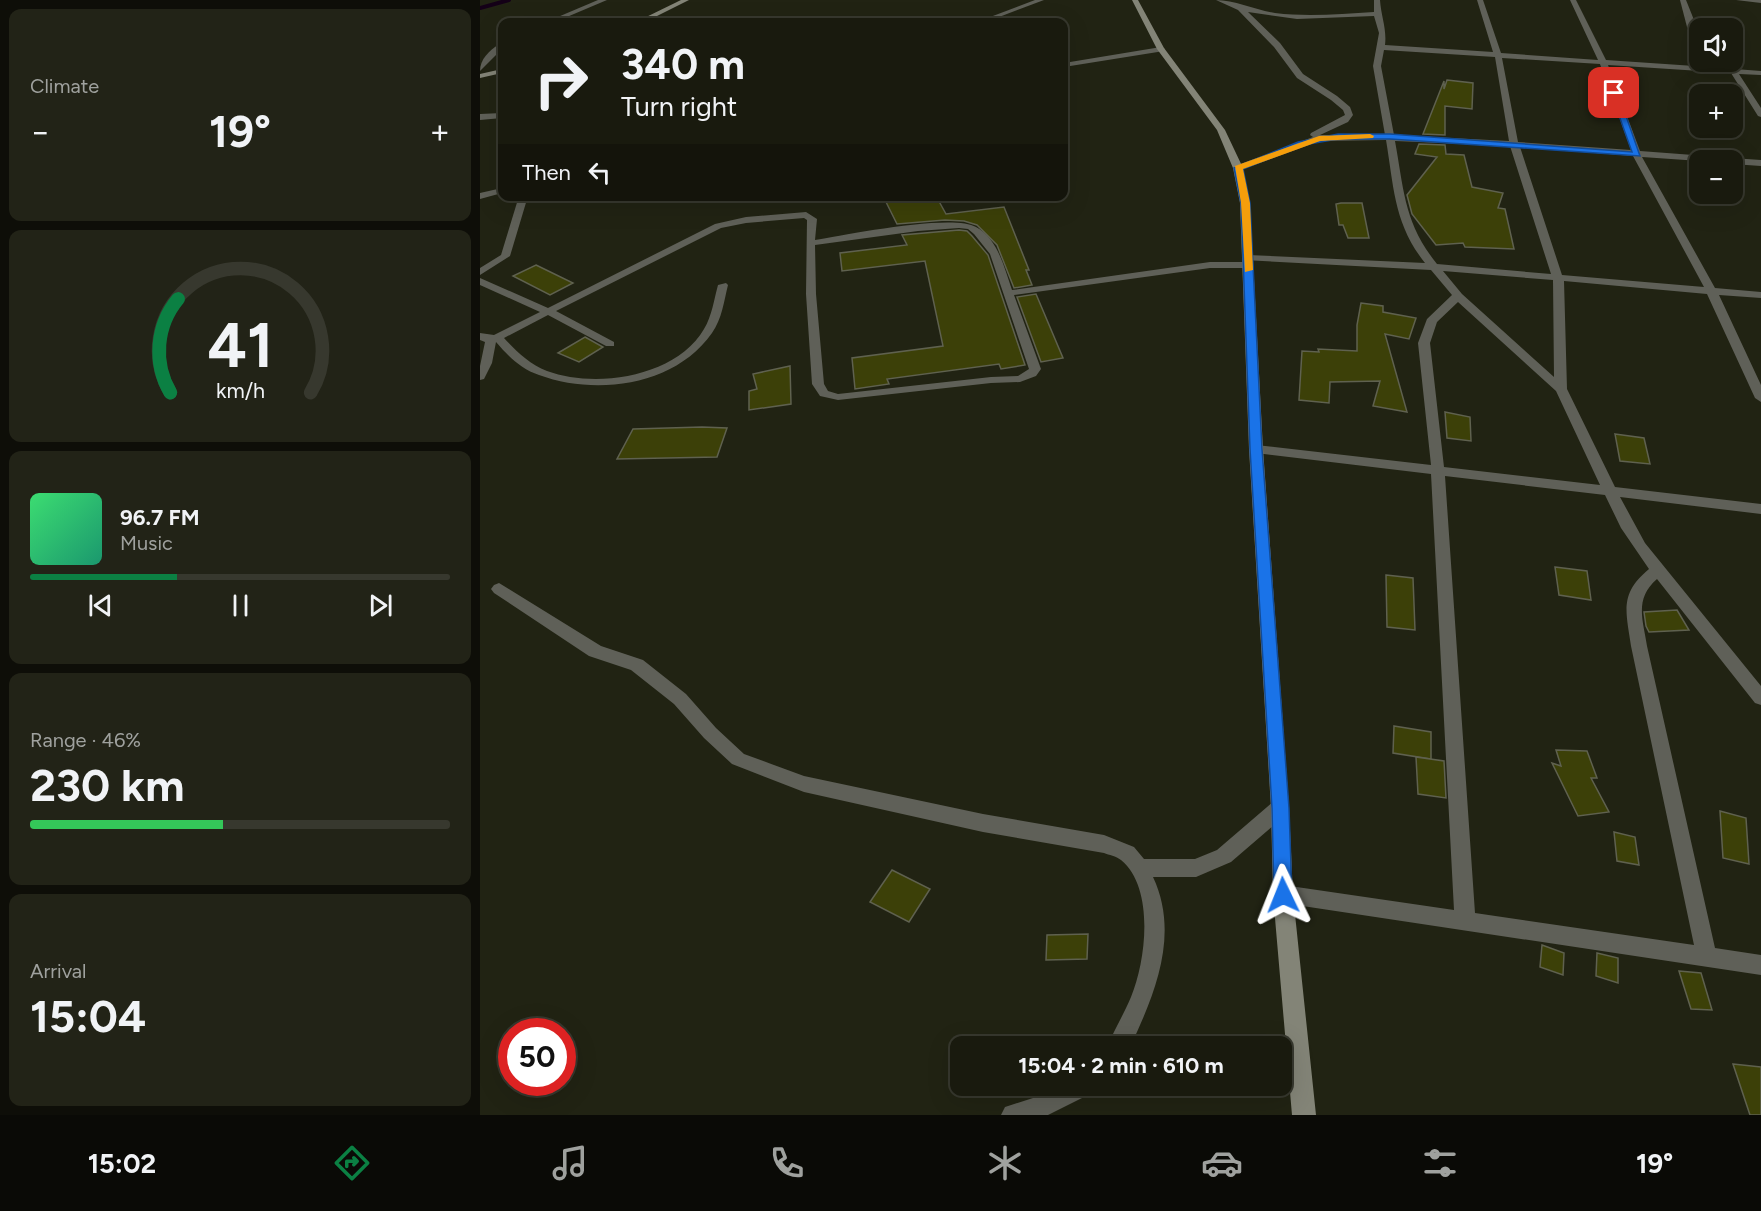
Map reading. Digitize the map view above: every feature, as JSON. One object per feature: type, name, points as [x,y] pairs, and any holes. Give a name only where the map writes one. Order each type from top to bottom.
[{"type":"main road","points":[[648,18],[686,0]]},
{"type":"main road","points":[[1135,0],[1161,49],[1206,106],[1231,148],[1238,168],[1245,203],[1256,449],[1280,808],[1283,895],[1304,1115]]},
{"type":"main road","points":[[480,76],[498,72]]},
{"type":"street","points":[[560,18],[604,0]]},
{"type":"street","points":[[992,18],[1041,0]]},
{"type":"street","points":[[1219,0],[1241,9],[1308,16],[1377,14]]},
{"type":"street","points":[[1377,0],[1377,14],[1383,33],[1377,66],[1405,222],[1416,245],[1458,296],[1561,389],[1640,547],[1761,698]]},
{"type":"street","points":[[1480,0],[1498,55],[1514,144],[1558,278],[1561,389]]},
{"type":"street","points":[[1572,0],[1603,61],[1637,154],[1712,292],[1761,398]]},
{"type":"street","points":[[1683,0],[1689,20]]},
{"type":"street","points":[[1739,0],[1761,1]]},
{"type":"street","points":[[1238,168],[1301,143],[1345,120],[1349,115],[1347,110],[1334,98],[1300,76],[1277,45],[1241,9]]},
{"type":"street","points":[[1380,47],[1689,68]]},
{"type":"street","points":[[480,69],[498,49]]},
{"type":"street","points":[[1068,64],[1161,49]]},
{"type":"street","points":[[1734,72],[1761,114]]},
{"type":"street","points":[[1743,72],[1761,73]]},
{"type":"street","points":[[480,117],[498,116]]},
{"type":"street","points":[[1301,143],[1338,136],[1390,136],[1689,158]]},
{"type":"street","points":[[1743,162],[1761,163]]},
{"type":"street","points":[[1248,262],[1434,267],[1761,295]]},
{"type":"street","points":[[1458,296],[1435,314],[1426,331],[1426,370],[1438,471],[1466,921]]},
{"type":"street","points":[[1256,449],[1761,509]]},
{"type":"street","points":[[1658,570],[1640,585],[1633,607],[1639,646],[1707,957]]},
{"type":"street","points":[[499,589],[595,651],[637,665],[680,699],[710,733],[738,759],[804,784],[983,823],[1104,844],[1127,853],[1139,868],[1150,892],[1156,938],[1142,997],[1123,1036]]},
{"type":"street","points":[[1139,868],[1196,868],[1224,856],[1280,808]]},
{"type":"street","points":[[1283,895],[1761,965]]},
{"type":"street","points":[[1013,1115],[1036,1109],[1062,1096]]},
{"type":"lane","points":[[480,196],[498,192]]},
{"type":"lane","points":[[480,272],[505,256],[522,201]]},
{"type":"lane","points":[[490,337],[549,312],[702,233],[726,224],[806,215],[812,219],[810,243],[818,384],[824,394],[831,397],[1020,379],[1032,374],[1035,364],[1013,310],[995,254],[976,231],[966,226],[810,243]]},
{"type":"lane","points":[[1009,293],[1210,265],[1248,262]]},
{"type":"lane","points":[[480,281],[549,312],[610,344]]},
{"type":"lane","points":[[490,337],[511,356],[529,366],[571,381],[604,383],[630,380],[660,370],[690,351],[708,332],[723,285]]},
{"type":"lane","points":[[480,377],[487,363],[490,337]]},
{"type":"building","points":[[1447,80],[1473,83],[1472,109],[1445,106],[1445,135],[1423,134],[1444,81],[1444,89]]},
{"type":"building","points":[[1419,144],[1445,145],[1446,154],[1464,155],[1472,187],[1503,193],[1498,208],[1505,209],[1514,249],[1465,247],[1463,243],[1436,245],[1412,214],[1407,195],[1437,157],[1415,154]]},
{"type":"building","points":[[886,201],[939,201],[946,214],[1004,207],[1029,270],[1026,270],[1032,285],[1014,288],[997,245],[977,225],[964,221],[945,220],[897,224]]},
{"type":"building","points":[[1362,203],[1369,238],[1348,238],[1343,225],[1339,225],[1336,204]]},
{"type":"building","points":[[967,231],[988,255],[1025,365],[1001,369],[999,364],[887,379],[889,384],[855,389],[852,358],[943,346],[925,261],[842,271],[840,253],[907,245],[902,235]]},
{"type":"building","points":[[536,265],[573,283],[550,295],[513,276]]},
{"type":"building","points":[[1036,294],[1063,358],[1041,362],[1017,297]]},
{"type":"building","points":[[1361,303],[1383,306],[1383,312],[1416,318],[1409,339],[1385,334],[1407,412],[1373,406],[1380,381],[1330,382],[1329,403],[1299,400],[1302,351],[1319,352],[1318,349],[1357,351],[1357,325]]},
{"type":"building","points":[[585,337],[603,347],[579,362],[558,353]]},
{"type":"building","points":[[790,366],[791,404],[749,410],[749,391],[757,389],[753,374]]},
{"type":"building","points":[[1445,412],[1470,417],[1471,441],[1447,438]]},
{"type":"building","points":[[727,428],[717,457],[617,459],[633,429]]},
{"type":"building","points":[[1615,434],[1644,438],[1650,464],[1620,461]]},
{"type":"building","points":[[1555,567],[1587,571],[1591,600],[1559,595]]},
{"type":"building","points":[[1386,575],[1413,578],[1415,630],[1387,627]]},
{"type":"building","points":[[1677,610],[1689,630],[1649,632],[1644,612]]},
{"type":"building","points":[[1394,726],[1431,732],[1431,759],[1393,753]]},
{"type":"building","points":[[1556,750],[1587,751],[1597,778],[1591,778],[1609,812],[1578,816],[1552,763],[1561,766]]},
{"type":"building","points":[[1416,757],[1444,761],[1446,798],[1418,794]]},
{"type":"building","points":[[1720,811],[1746,818],[1749,864],[1723,858]]},
{"type":"building","points":[[1614,832],[1635,837],[1639,865],[1617,861]]},
{"type":"building","points":[[892,870],[930,889],[909,922],[870,902]]},
{"type":"building","points":[[1088,934],[1087,959],[1046,960],[1047,935]]},
{"type":"building","points":[[1542,945],[1564,953],[1563,975],[1540,967]]},
{"type":"building","points":[[1597,953],[1618,958],[1618,983],[1596,976]]},
{"type":"building","points":[[1679,971],[1701,973],[1712,1010],[1691,1009]]},
{"type":"building","points":[[1733,1064],[1761,1067],[1761,1115],[1750,1115]]},
{"type":"waterway","points":[[480,8],[509,0]]},
{"type":"slow traffic","points":[[1248,270],[1245,203],[1238,168],[1319,138],[1370,136]]},
{"type":"route","points":[[1283,895],[1280,808],[1256,449],[1245,203],[1238,168],[1301,143],[1338,136],[1390,136],[1637,154],[1614,93]]}]
